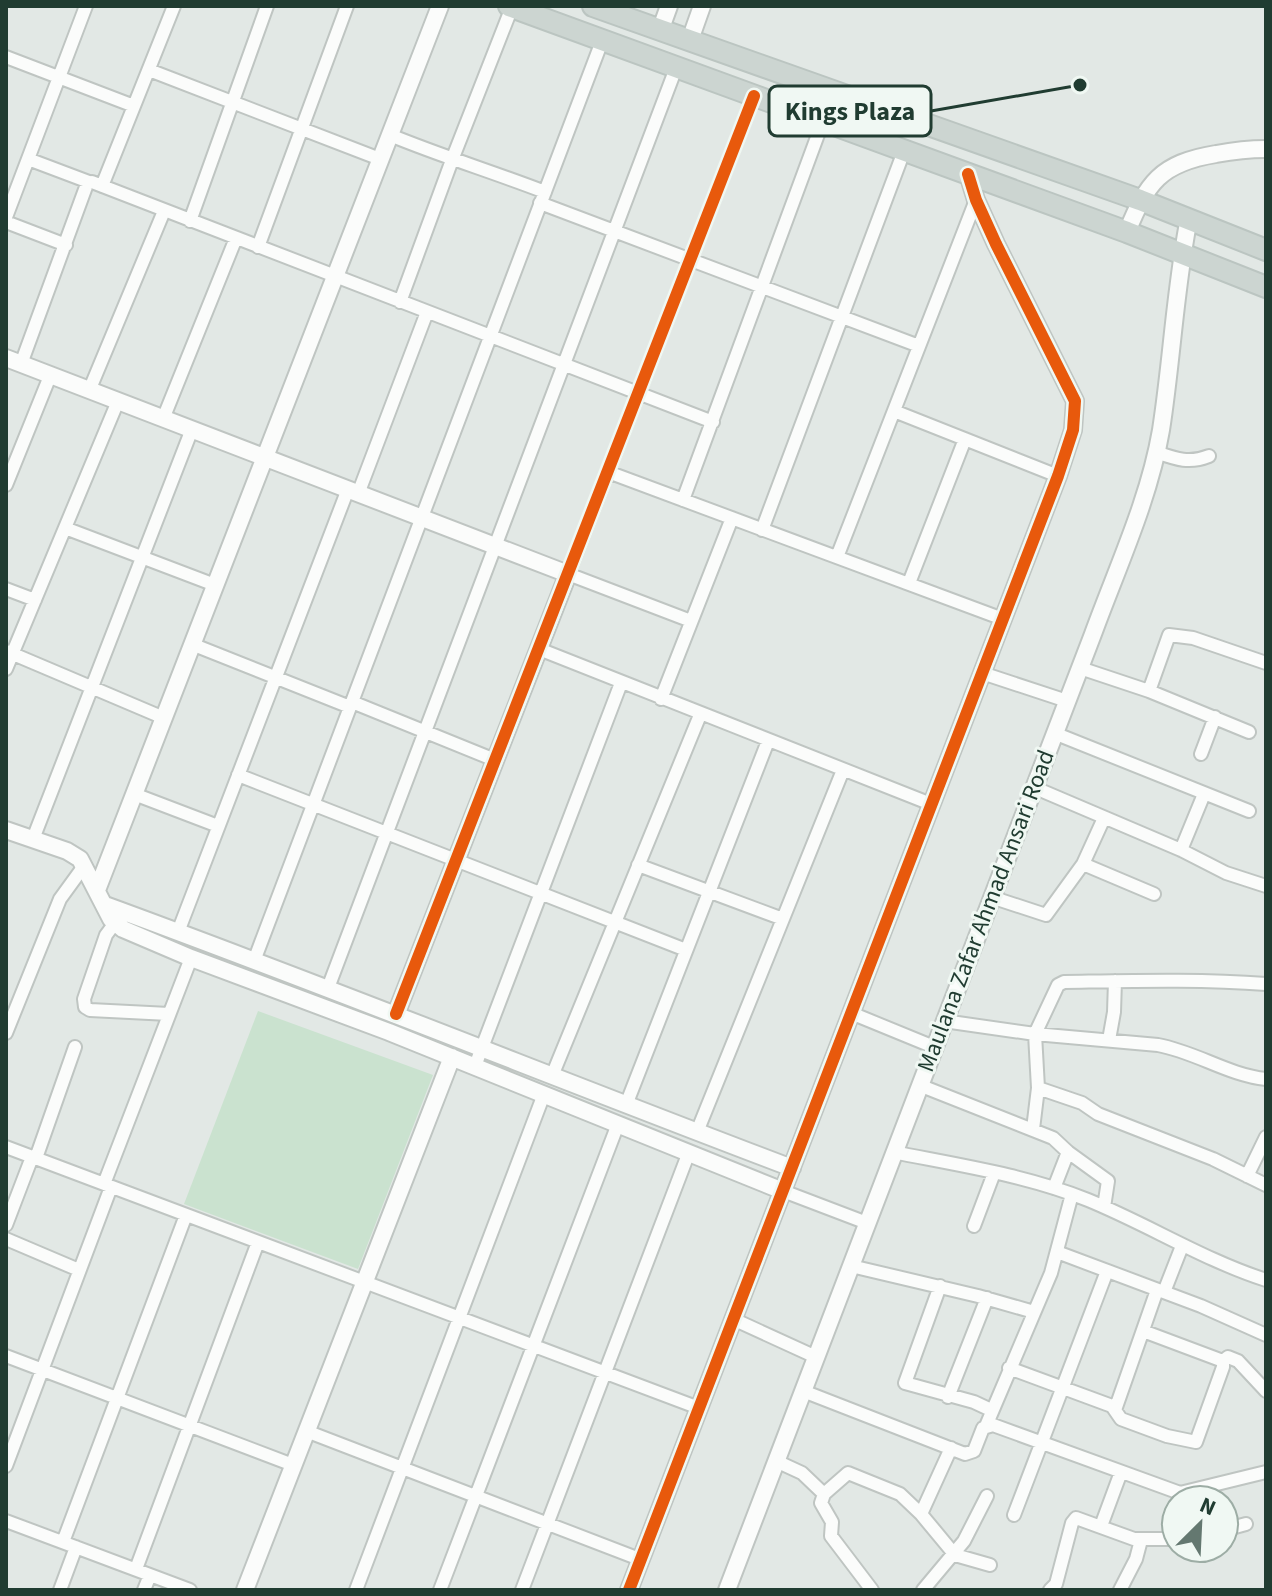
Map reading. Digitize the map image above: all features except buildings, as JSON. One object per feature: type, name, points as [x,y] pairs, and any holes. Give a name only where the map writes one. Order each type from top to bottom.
[{"type":"main road","points":[[593,6],[1140,200],[1266,250]]},
{"type":"main road","points":[[511,7],[1127,232],[1266,287]]},
{"type":"street","points":[[66,245],[6,220],[86,6]]},
{"type":"street","points":[[102,186],[174,6]]},
{"type":"street","points":[[190,221],[267,6]]},
{"type":"street","points":[[258,247],[347,6]]},
{"type":"street","points":[[101,898],[134,794],[440,6]]},
{"type":"street","points":[[660,31],[669,6]]},
{"type":"street","points":[[690,40],[702,6]]},
{"type":"street","points":[[400,302],[511,7]]},
{"type":"street","points":[[254,961],[602,41]]},
{"type":"street","points":[[6,57],[134,106]]},
{"type":"street","points":[[328,988],[676,68]]},
{"type":"street","points":[[149,70],[380,159]]},
{"type":"street","points":[[396,1014],[754,96]]},
{"type":"street","points":[[683,500],[823,121]]},
{"type":"street","points":[[390,135],[452,160],[466,162],[615,232],[919,346]]},
{"type":"street","points":[[1127,232],[1140,200],[1174,164],[1265,145]]},
{"type":"street","points":[[762,530],[904,151]]},
{"type":"street","points":[[28,159],[713,422]]},
{"type":"street","points":[[629,1590],[1058,476],[1073,430],[1075,401],[976,200],[968,174]]},
{"type":"street","points":[[89,182],[66,245],[14,361],[691,621]]},
{"type":"street","points":[[837,557],[976,200]]},
{"type":"street","points":[[89,391],[164,211]]},
{"type":"street","name":"Maulana Zafar Ahmad Ansari Road","points":[[727,1590],[1080,668],[1148,481],[1156,452],[1189,218]]},
{"type":"street","points":[[163,419],[236,238]]},
{"type":"street","points":[[178,932],[275,678],[427,312]]},
{"type":"street","points":[[6,485],[50,376]]},
{"type":"street","points":[[6,669],[9,652],[35,600],[118,401]]},
{"type":"street","points":[[894,411],[1058,476]]},
{"type":"street","points":[[33,839],[192,429]]},
{"type":"street","points":[[909,583],[965,439]]},
{"type":"street","points":[[1156,452],[1195,462],[1209,456]]},
{"type":"street","points":[[608,472],[1003,619]]},
{"type":"street","points":[[661,699],[732,518]]},
{"type":"street","points":[[65,528],[215,585]]},
{"type":"street","points":[[6,589],[35,600]]},
{"type":"street","points":[[1149,691],[1166,638],[1173,634],[1266,663]]},
{"type":"street","points":[[194,645],[275,678],[426,730],[495,760]]},
{"type":"street","points":[[539,649],[931,804]]},
{"type":"street","points":[[9,652],[164,718]]},
{"type":"street","points":[[1080,668],[1149,691],[1249,732]]},
{"type":"street","points":[[982,673],[1067,701]]},
{"type":"street","points":[[475,1066],[621,683]]},
{"type":"street","points":[[552,1076],[700,715]]},
{"type":"street","points":[[1201,754],[1215,717]]},
{"type":"street","points":[[1054,733],[1249,811]]},
{"type":"street","points":[[626,1105],[768,741]]},
{"type":"street","points":[[697,1132],[843,770]]},
{"type":"street","points":[[238,775],[686,950]]},
{"type":"street","points":[[1033,787],[1181,850],[1226,873],[1266,886]]},
{"type":"street","points":[[134,794],[218,826]]},
{"type":"street","points":[[1181,850],[1204,794]]},
{"type":"street","points":[[991,897],[1046,915],[1083,864],[1104,818]]},
{"type":"street","points":[[6,830],[67,851],[80,859],[111,919],[123,929],[867,1223]]},
{"type":"street","points":[[1083,864],[1154,894]]},
{"type":"street","points":[[638,865],[783,919]]},
{"type":"street","points":[[6,1033],[60,899],[84,866]]},
{"type":"street","points":[[101,898],[178,932],[792,1168]]},
{"type":"street","points":[[115,923],[106,935],[84,999],[85,1007],[90,1010],[169,1014]]},
{"type":"street","points":[[6,1466],[191,958]]},
{"type":"street","points":[[1109,1040],[1115,981]]},
{"type":"street","points":[[1033,1129],[1038,1088],[1035,1034],[1058,985],[1064,982],[1115,981],[1266,984]]},
{"type":"street","points":[[851,1013],[934,1047]]},
{"type":"street","points":[[944,1021],[1174,1048],[1246,1075],[1266,1079]]},
{"type":"street","points":[[6,1225],[75,1047]]},
{"type":"street","points":[[245,1590],[452,1057]]},
{"type":"street","points":[[919,1085],[1053,1138],[1108,1181],[1104,1207]]},
{"type":"street","points":[[1038,1088],[1082,1103],[1098,1114],[1213,1159],[1266,1185]]},
{"type":"street","points":[[356,1590],[544,1094]]},
{"type":"street","points":[[440,1590],[618,1124]]},
{"type":"street","points":[[1247,1176],[1266,1137]]},
{"type":"street","points":[[6,1147],[699,1408]]},
{"type":"street","points":[[522,1590],[689,1152]]},
{"type":"street","points":[[893,1152],[994,1173],[1072,1194],[1210,1259],[1266,1280]]},
{"type":"street","points":[[1054,1188],[1068,1152]]},
{"type":"street","points":[[974,1226],[994,1173]]},
{"type":"street","points":[[803,1391],[972,1454],[1034,1312],[1057,1252],[1072,1194]]},
{"type":"street","points":[[60,1590],[69,1544],[117,1398],[186,1215]]},
{"type":"street","points":[[6,1239],[79,1270]]},
{"type":"street","points":[[136,1569],[258,1242]]},
{"type":"street","points":[[1115,1410],[1143,1331],[1182,1246]]},
{"type":"street","points":[[1057,1252],[1236,1320],[1266,1335]]},
{"type":"street","points":[[851,1266],[1034,1312]]},
{"type":"street","points":[[1014,1515],[1107,1271]]},
{"type":"street","points":[[940,1286],[905,1383],[974,1402],[991,1410]]},
{"type":"street","points":[[948,1397],[987,1298]]},
{"type":"street","points":[[733,1319],[816,1357]]},
{"type":"street","points":[[1143,1331],[1223,1361]]},
{"type":"street","points":[[6,1356],[293,1465]]},
{"type":"street","points":[[1223,1361],[1228,1357],[1238,1361],[1266,1391]]},
{"type":"street","points":[[1009,1368],[1112,1406],[1121,1419],[1167,1436],[1196,1442],[1223,1361]]},
{"type":"street","points":[[986,1426],[993,1425],[1180,1493],[1266,1472]]},
{"type":"street","points":[[306,1431],[642,1560]]},
{"type":"street","points":[[921,1514],[951,1448]]},
{"type":"street","points":[[776,1461],[802,1473],[824,1494]]},
{"type":"street","points":[[872,1590],[831,1536],[832,1522],[821,1503],[824,1494],[851,1472],[895,1491],[921,1514],[955,1555],[990,1565]]},
{"type":"street","points":[[1101,1526],[1121,1472]]},
{"type":"street","points":[[923,1590],[955,1555],[980,1515],[987,1496]]},
{"type":"street","points":[[1050,1590],[1056,1584],[1074,1519],[1079,1518],[1141,1540],[1160,1539]]},
{"type":"street","points":[[6,1521],[190,1590]]},
{"type":"street","points":[[1240,1526],[1246,1524]]},
{"type":"street","points":[[1120,1590],[1136,1559],[1141,1540]]},
{"type":"street","points":[[144,1590],[150,1575]]},
{"type":"green space","points":[[258,1011],[433,1075],[358,1269],[184,1204]]},
{"type":"cycle path","points":[[396,1014],[754,96]]},
{"type":"cycle path","points":[[629,1590],[1058,476],[1073,430],[1075,401],[996,244],[968,174]]},
{"type":"place","name":"Kings Plaza","points":[[1080,85]]}]
